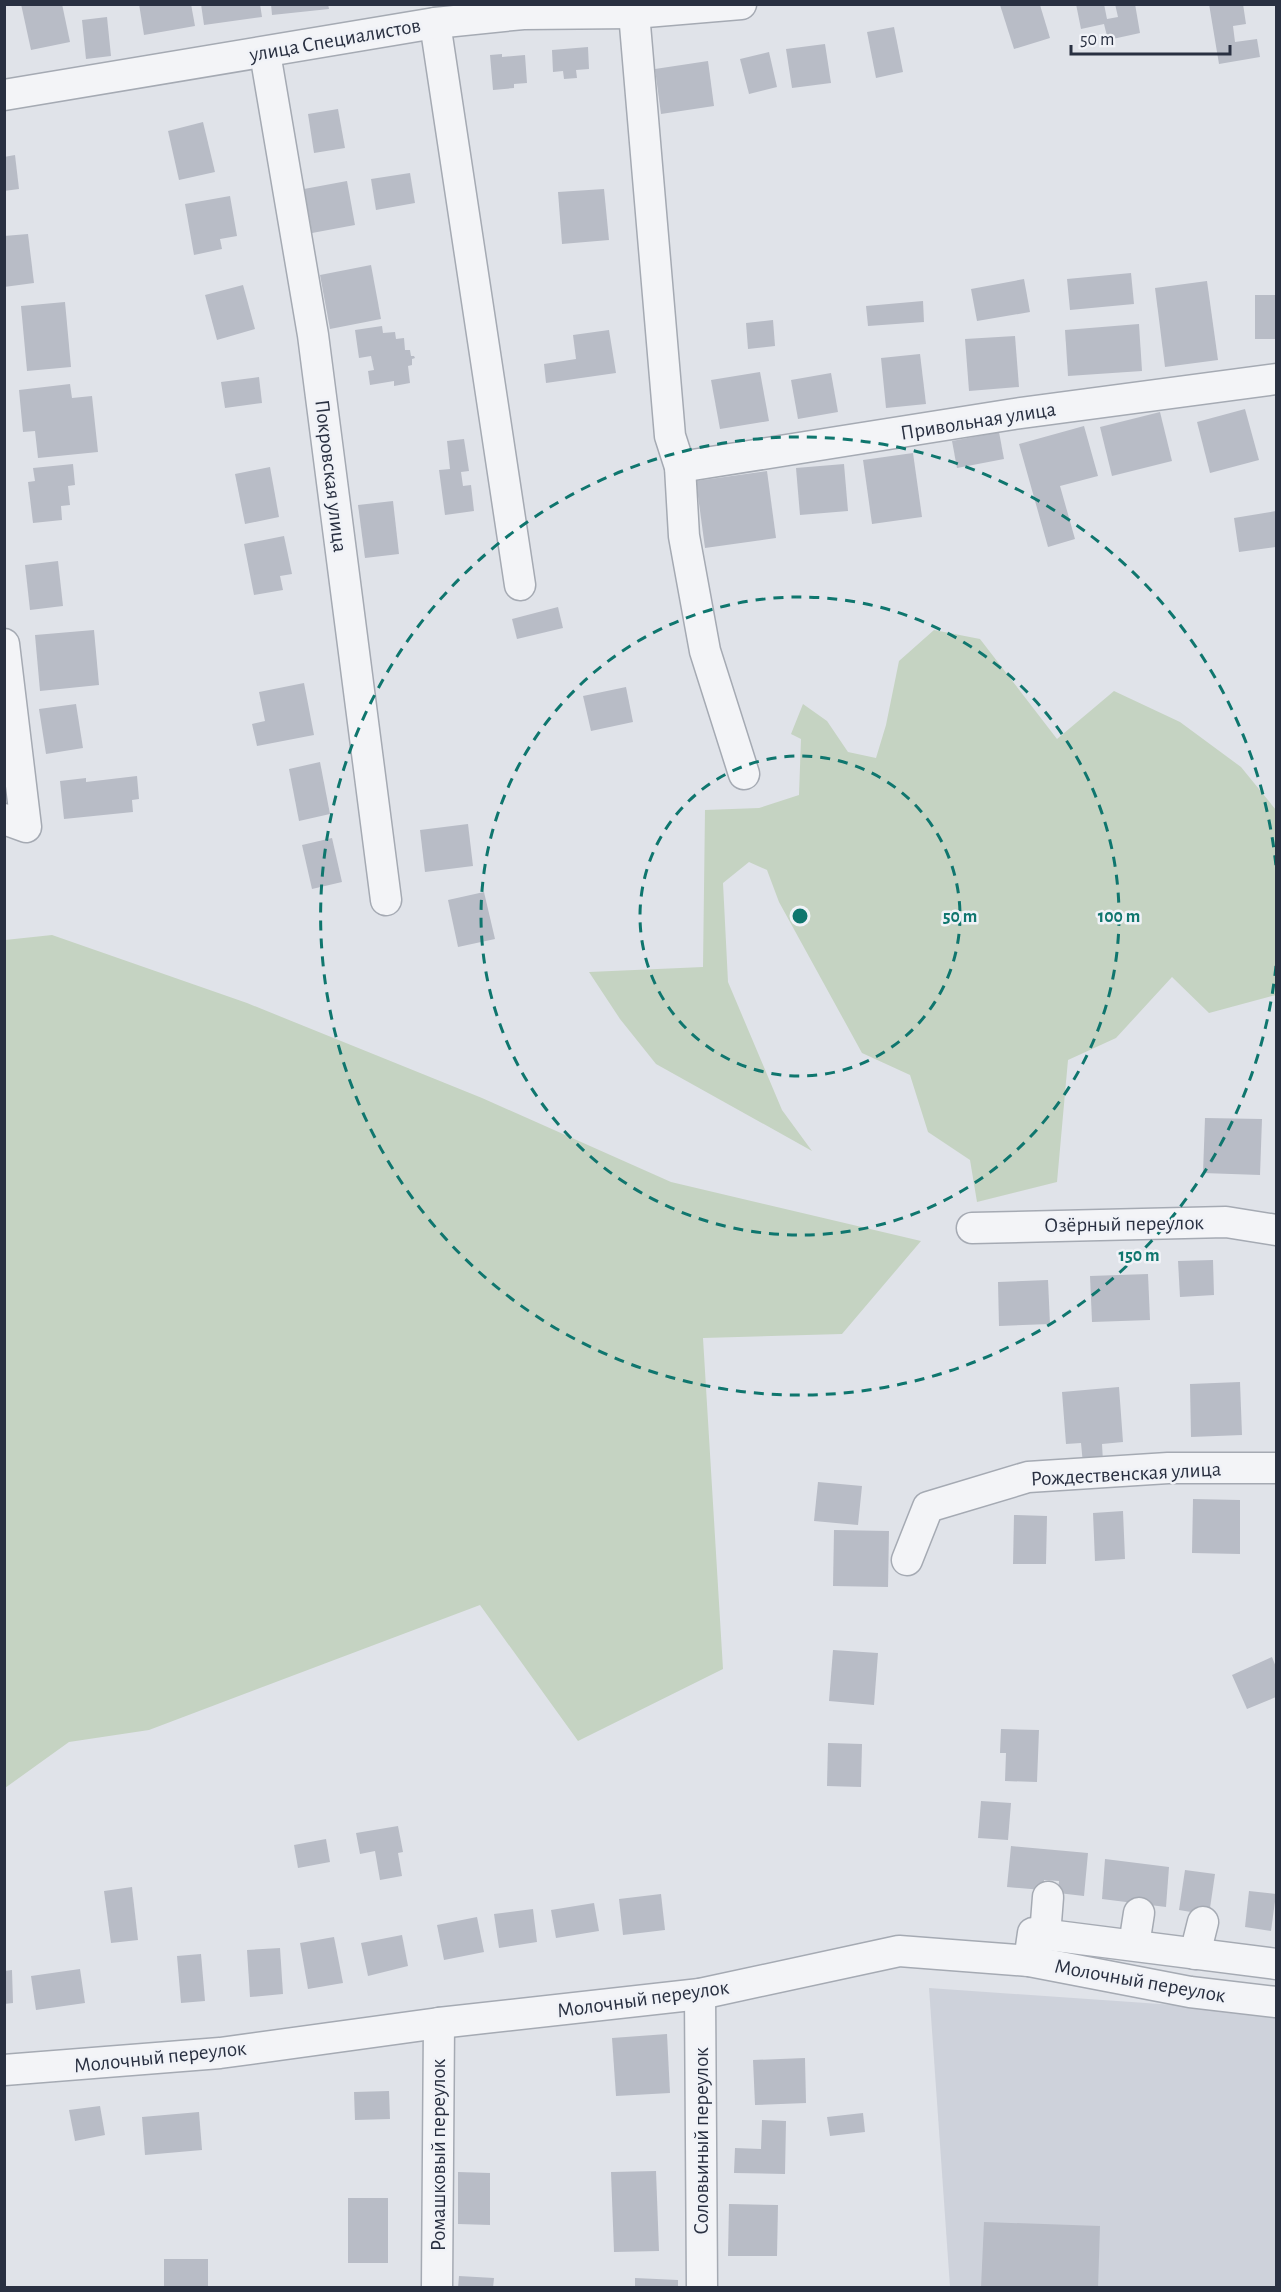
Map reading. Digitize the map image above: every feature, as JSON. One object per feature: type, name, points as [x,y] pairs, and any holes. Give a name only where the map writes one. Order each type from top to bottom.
[{"type":"street","name":"улица Специалистов","points":[[4,94],[265,53],[435,23],[523,14],[634,13],[741,4]]},
{"type":"street","points":[[634,13],[670,436],[680,467],[684,537],[705,651],[744,774]]},
{"type":"street","points":[[435,23],[520,585]]},
{"type":"street","name":"Покровская улица","points":[[265,53],[314,335],[386,900]]},
{"type":"street","name":"Привольная улица","points":[[680,467],[1014,414],[1276,379]]},
{"type":"street","points":[[4,644],[15,823]]},
{"type":"street","name":"Озёрный переулок","points":[[972,1228],[1226,1222],[1276,1230]]},
{"type":"street","name":"Рождественская улица","points":[[907,1560],[928,1507],[1028,1476],[1168,1468],[1276,1468]]},
{"type":"street","points":[[1045,1935],[1048,1897]]},
{"type":"street","points":[[1134,1945],[1139,1913]]},
{"type":"street","points":[[1196,1954],[1203,1922]]},
{"type":"street","points":[[1029,1961],[1033,1933],[1276,1964]]},
{"type":"street","name":"Молочный переулок","points":[[4,2070],[220,2053],[439,2023],[700,1994],[899,1951],[1029,1961],[1190,1992],[1276,2002]]},
{"type":"street","name":"Соловьиный переулок","points":[[700,1994],[702,2288]]},
{"type":"street","name":"Ромашковый переулок","points":[[438,2288],[439,2023]]},
{"type":"shaded area","points":[[929,1988],[1276,2012],[1276,2287],[950,2287]]},
{"type":"green space","points":[[934,630],[980,639],[1057,739],[1114,691],[1180,722],[1241,767],[1276,810],[1276,995],[1209,1013],[1172,977],[1116,1038],[1068,1060],[1057,1182],[977,1202],[970,1160],[928,1132],[910,1075],[862,1053],[779,902],[767,870],[749,862],[723,883],[728,982],[782,1110],[812,1151],[656,1064],[620,1019],[589,972],[703,967],[705,810],[759,808],[799,795],[801,739],[791,734],[803,704],[827,721],[848,752],[876,758],[886,725],[899,661]]},
{"type":"green space","points":[[52,935],[247,1003],[482,1098],[671,1182],[921,1241],[842,1334],[703,1338],[723,1669],[578,1741],[480,1605],[149,1730],[69,1742],[5,1788],[5,940]]},
{"type":"building","points":[[21,4],[62,4],[70,42],[31,50]]},
{"type":"building","points":[[139,4],[191,4],[195,26],[144,35]]},
{"type":"building","points":[[201,4],[260,4],[262,17],[204,25]]},
{"type":"building","points":[[271,4],[328,4],[329,9],[272,15]]},
{"type":"building","points":[[1076,4],[1104,4],[1107,19],[1118,17],[1115,4],[1135,4],[1140,33],[1108,40],[1104,24],[1081,29]]},
{"type":"building","points":[[1209,4],[1243,4],[1246,24],[1233,26],[1235,42],[1257,39],[1260,57],[1219,64]]},
{"type":"building","points":[[1000,5],[1040,5],[1050,38],[1014,49]]},
{"type":"building","points":[[107,17],[111,56],[86,59],[82,20]]},
{"type":"building","points":[[894,27],[903,72],[876,78],[867,32]]},
{"type":"building","points":[[825,44],[831,83],[792,88],[786,49]]},
{"type":"building","points":[[588,47],[589,69],[576,70],[577,78],[564,79],[563,71],[553,72],[552,50]]},
{"type":"building","points":[[769,52],[777,87],[749,94],[740,59]]},
{"type":"building","points":[[502,54],[502,57],[525,55],[527,83],[514,84],[514,88],[493,90],[490,55]]},
{"type":"building","points":[[708,61],[714,106],[661,114],[655,69]]},
{"type":"building","points":[[338,109],[345,148],[314,153],[308,114]]},
{"type":"building","points":[[203,122],[215,172],[179,180],[168,131]]},
{"type":"building","points":[[15,155],[19,189],[4,191],[4,157]]},
{"type":"building","points":[[410,173],[415,203],[376,210],[371,179]]},
{"type":"building","points":[[347,181],[355,225],[312,233],[304,189]]},
{"type":"building","points":[[604,189],[609,240],[562,244],[558,192]]},
{"type":"building","points":[[230,196],[237,236],[220,239],[222,249],[194,255],[185,204]]},
{"type":"building","points":[[28,234],[34,283],[4,287],[4,236]]},
{"type":"building","points":[[371,265],[381,319],[330,329],[320,275]]},
{"type":"building","points":[[1131,273],[1134,304],[1070,310],[1067,279]]},
{"type":"building","points":[[1024,279],[1030,312],[977,321],[971,289]]},
{"type":"building","points":[[1207,281],[1218,360],[1165,367],[1155,288]]},
{"type":"building","points":[[243,285],[255,329],[217,340],[205,295]]},
{"type":"building","points":[[1255,295],[1276,295],[1276,339],[1255,339]]},
{"type":"building","points":[[923,301],[924,322],[868,326],[866,306]]},
{"type":"building","points":[[65,302],[71,367],[27,371],[21,306]]},
{"type":"building","points":[[773,320],[775,346],[748,349],[746,323]]},
{"type":"building","points":[[1139,324],[1142,371],[1068,376],[1065,330]]},
{"type":"building","points":[[382,326],[383,333],[395,332],[396,339],[404,338],[405,350],[410,350],[411,356],[415,358],[412,359],[412,365],[408,366],[410,383],[394,386],[394,381],[370,385],[368,371],[374,370],[371,356],[359,358],[355,330]]},
{"type":"building","points":[[609,330],[616,373],[546,383],[544,364],[576,359],[573,335]]},
{"type":"building","points":[[1015,336],[1019,387],[969,391],[965,339]]},
{"type":"building","points":[[920,354],[926,404],[886,408],[881,358]]},
{"type":"building","points":[[760,372],[769,421],[720,429],[711,380]]},
{"type":"building","points":[[831,373],[838,412],[798,419],[791,380]]},
{"type":"building","points":[[259,377],[262,403],[225,408],[221,382]]},
{"type":"building","points":[[70,384],[72,398],[92,396],[98,452],[38,458],[35,431],[23,432],[19,390]]},
{"type":"building","points":[[1245,409],[1259,460],[1210,473],[1197,422]]},
{"type":"building","points":[[1160,412],[1172,461],[1112,476],[1100,427]]},
{"type":"building","points":[[1084,426],[1098,476],[1060,486],[1075,539],[1048,547],[1019,444]]},
{"type":"building","points":[[999,432],[1004,459],[957,468],[952,441]]},
{"type":"building","points":[[464,439],[469,471],[461,472],[463,486],[471,485],[474,511],[445,515],[439,470],[450,469],[447,441]]},
{"type":"building","points":[[913,453],[922,517],[872,524],[863,460]]},
{"type":"building","points":[[73,464],[75,485],[68,486],[70,505],[61,506],[62,520],[33,523],[28,482],[35,481],[33,468]]},
{"type":"building","points":[[844,464],[848,511],[800,515],[796,468]]},
{"type":"building","points":[[270,467],[279,517],[245,524],[235,474]]},
{"type":"building","points":[[767,471],[776,538],[705,548],[696,481]]},
{"type":"building","points":[[393,501],[399,554],[365,558],[358,505]]},
{"type":"building","points":[[1276,511],[1276,547],[1239,552],[1234,518]]},
{"type":"building","points":[[284,536],[292,574],[280,576],[283,590],[254,595],[244,544]]},
{"type":"building","points":[[58,561],[63,606],[30,610],[25,565]]},
{"type":"building","points":[[558,607],[563,628],[517,639],[512,619]]},
{"type":"building","points":[[94,630],[99,685],[40,691],[35,635]]},
{"type":"building","points":[[304,683],[314,735],[257,746],[252,724],[265,721],[259,692]]},
{"type":"building","points":[[626,687],[633,722],[591,731],[583,696]]},
{"type":"building","points":[[76,704],[83,748],[46,754],[39,709]]},
{"type":"building","points":[[320,762],[330,814],[299,821],[289,769]]},
{"type":"building","points":[[137,776],[139,799],[132,800],[133,812],[64,819],[60,781],[86,778],[86,782]]},
{"type":"building","points":[[468,824],[473,866],[425,872],[420,830]]},
{"type":"building","points":[[332,838],[342,882],[312,889],[302,845]]},
{"type":"building","points":[[484,892],[495,939],[458,947],[448,900]]},
{"type":"building","points":[[1205,1118],[1262,1119],[1260,1175],[1203,1173]]},
{"type":"building","points":[[1213,1260],[1214,1295],[1180,1297],[1178,1261]]},
{"type":"building","points":[[1148,1274],[1150,1320],[1092,1322],[1090,1276]]},
{"type":"building","points":[[1048,1280],[1050,1324],[999,1326],[998,1282]]},
{"type":"building","points":[[1240,1382],[1242,1435],[1191,1437],[1190,1384]]},
{"type":"building","points":[[1119,1387],[1123,1442],[1102,1444],[1103,1462],[1083,1464],[1081,1443],[1066,1444],[1062,1392]]},
{"type":"building","points":[[818,1482],[862,1486],[858,1525],[814,1521]]},
{"type":"building","points":[[1193,1499],[1240,1500],[1240,1554],[1192,1553]]},
{"type":"building","points":[[1123,1511],[1125,1559],[1095,1561],[1093,1513]]},
{"type":"building","points":[[1014,1515],[1047,1516],[1046,1564],[1013,1564]]},
{"type":"building","points":[[834,1530],[889,1531],[888,1587],[833,1586]]},
{"type":"building","points":[[833,1650],[878,1653],[874,1705],[829,1701]]},
{"type":"building","points":[[1272,1657],[1276,1667],[1276,1697],[1247,1709],[1232,1675]]},
{"type":"building","points":[[1001,1729],[1039,1730],[1037,1782],[1005,1781],[1006,1753],[1000,1753]]},
{"type":"building","points":[[828,1743],[862,1744],[861,1787],[827,1786]]},
{"type":"building","points":[[981,1801],[1011,1803],[1008,1840],[978,1838]]},
{"type":"building","points":[[398,1826],[403,1852],[398,1853],[402,1876],[380,1880],[375,1851],[360,1854],[356,1833]]},
{"type":"building","points":[[326,1839],[330,1862],[298,1868],[294,1845]]},
{"type":"building","points":[[1011,1846],[1088,1853],[1084,1896],[1058,1893],[1059,1881],[1044,1880],[1043,1890],[1007,1887]]},
{"type":"building","points":[[1105,1859],[1169,1867],[1166,1907],[1102,1899]]},
{"type":"building","points":[[1185,1870],[1215,1874],[1209,1915],[1179,1910]]},
{"type":"building","points":[[132,1887],[138,1940],[111,1943],[104,1891]]},
{"type":"building","points":[[1249,1891],[1276,1894],[1271,1931],[1245,1927]]},
{"type":"building","points":[[661,1894],[665,1930],[623,1935],[619,1899]]},
{"type":"building","points":[[594,1903],[599,1931],[556,1938],[551,1910]]},
{"type":"building","points":[[533,1909],[537,1942],[499,1948],[494,1914]]},
{"type":"building","points":[[477,1917],[484,1952],[444,1960],[437,1925]]},
{"type":"building","points":[[402,1935],[408,1966],[368,1976],[361,1943]]},
{"type":"building","points":[[334,1937],[343,1983],[308,1989],[300,1943]]},
{"type":"building","points":[[280,1948],[283,1994],[250,1997],[247,1950]]},
{"type":"building","points":[[201,1954],[205,2001],[181,2003],[177,1956]]},
{"type":"building","points":[[80,1969],[85,2003],[36,2010],[31,1976]]},
{"type":"building","points":[[12,1970],[13,2003],[4,2004],[4,1971]]},
{"type":"building","points":[[667,2034],[670,2093],[616,2096],[612,2038]]},
{"type":"building","points":[[805,2058],[806,2103],[755,2105],[753,2060]]},
{"type":"building","points":[[389,2091],[390,2119],[355,2120],[354,2092]]},
{"type":"building","points":[[100,2106],[105,2135],[75,2141],[69,2110]]},
{"type":"building","points":[[199,2112],[202,2150],[145,2155],[142,2117]]},
{"type":"building","points":[[863,2113],[865,2132],[830,2136],[827,2117]]},
{"type":"building","points":[[762,2120],[786,2121],[785,2174],[734,2173],[735,2148],[761,2149]]},
{"type":"building","points":[[656,2171],[659,2251],[614,2252],[611,2172]]},
{"type":"building","points":[[458,2172],[490,2173],[490,2225],[458,2224]]},
{"type":"building","points":[[348,2198],[388,2198],[388,2263],[348,2263]]},
{"type":"building","points":[[729,2204],[778,2205],[777,2256],[728,2256]]},
{"type":"building","points":[[984,2222],[1100,2226],[1098,2288],[981,2288]]},
{"type":"building","points":[[164,2259],[208,2259],[208,2288],[164,2288]]},
{"type":"building","points":[[459,2276],[494,2278],[493,2288],[458,2288]]},
{"type":"building","points":[[635,2278],[678,2280],[678,2288],[635,2288]]}]
